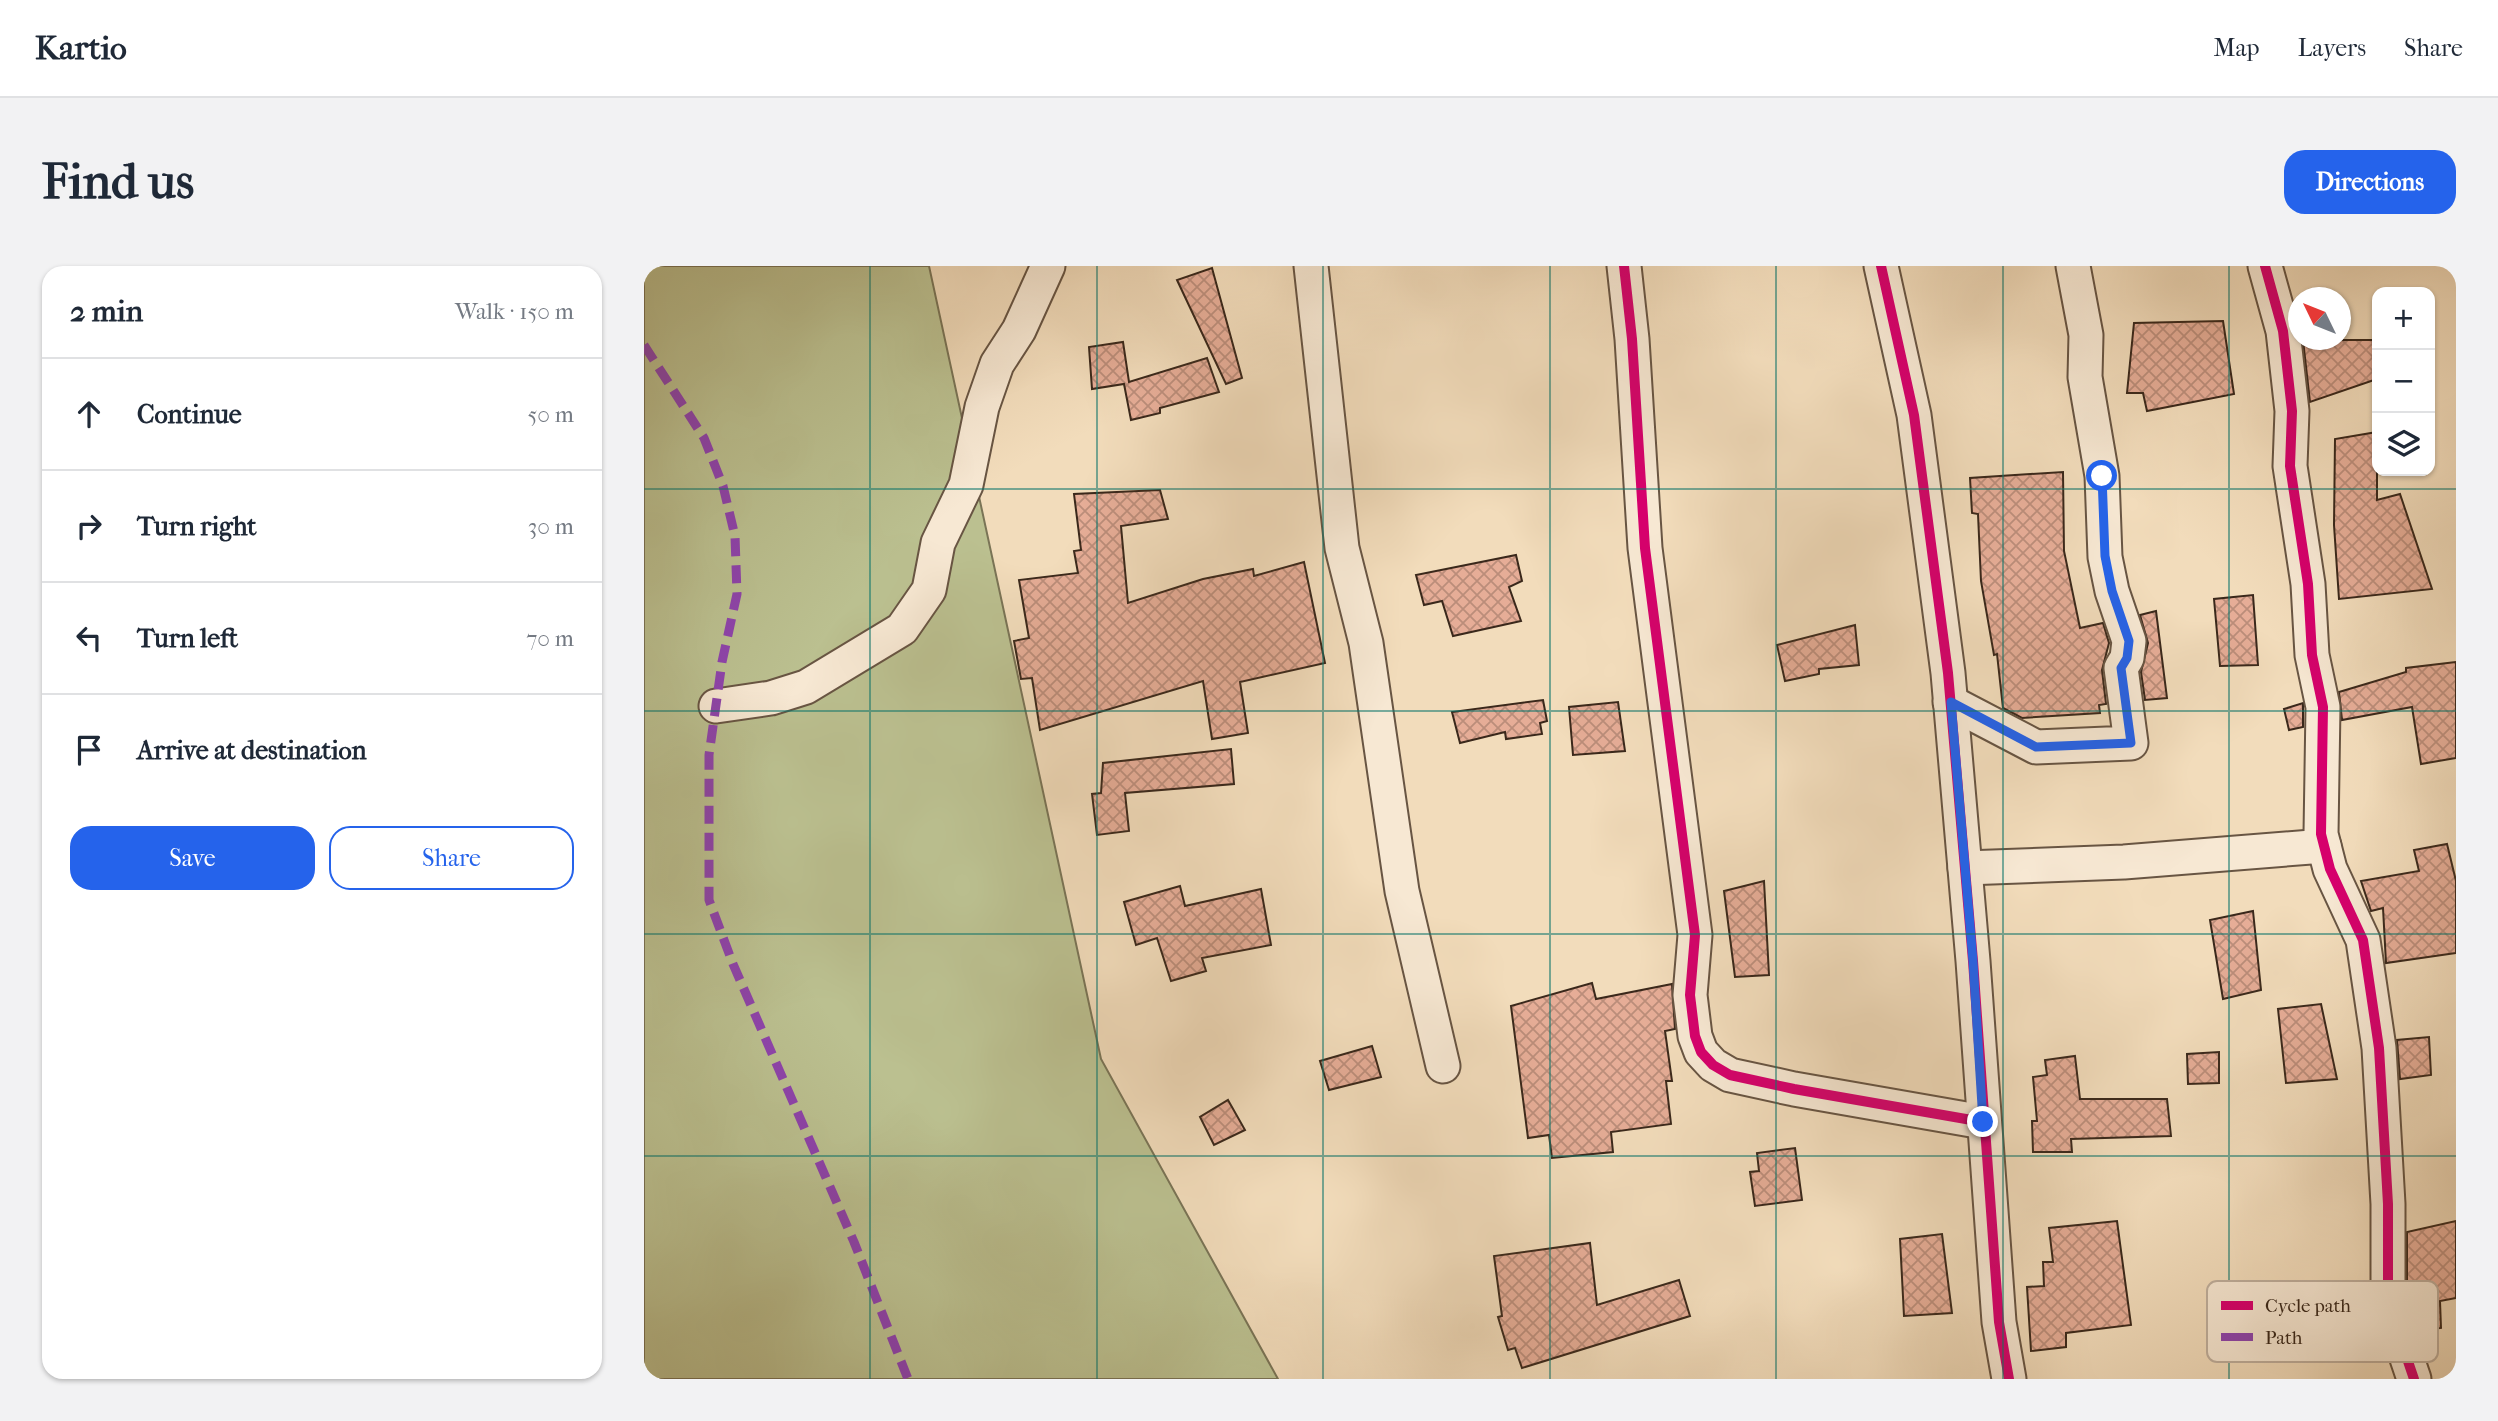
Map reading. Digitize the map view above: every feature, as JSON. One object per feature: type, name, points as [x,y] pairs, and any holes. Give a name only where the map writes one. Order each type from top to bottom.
[{"type":"street","points":[[716,706],[771,698],[806,687],[902,629],[929,590],[937,543],[966,485],[982,407],[997,364],[1019,330],[1048,266]]},
{"type":"street","points":[[1311,266],[1342,548],[1366,643],[1402,891],[1443,1066]]},
{"type":"street","points":[[1624,266],[1632,339],[1645,548],[1695,935],[1690,995],[1695,1036],[1701,1052],[1713,1065],[1730,1075],[1983,1122]]},
{"type":"street","points":[[1881,266],[1914,415],[1951,702],[1999,1322],[2009,1379]]},
{"type":"street","points":[[1951,702],[2036,747],[2131,743],[2121,668],[2127,658],[2129,641],[2112,591],[2105,556],[2100,456],[2088,406],[2085,377],[2086,335],[2073,266]]},
{"type":"street","points":[[2265,266],[2283,331],[2292,411],[2290,466],[2308,584],[2312,655],[2323,707],[2321,834],[2330,869],[2363,940],[2379,1048],[2388,1204],[2388,1281]]},
{"type":"street","points":[[1965,868],[2164,860],[2324,846]]},
{"type":"street","points":[[2408,1362],[2414,1379]]},
{"type":"green space","points":[[644,266],[929,266],[1101,1059],[1278,1379],[644,1379]]},
{"type":"building","points":[[1212,268],[1242,378],[1226,384],[1177,280]]},
{"type":"building","points":[[2223,321],[2234,394],[2147,411],[2143,393],[2127,393],[2134,323]]},
{"type":"building","points":[[2351,340],[2372,340],[2372,381],[2310,402],[2304,350],[2351,350]]},
{"type":"building","points":[[1123,342],[1129,382],[1207,358],[1219,392],[1160,408],[1160,413],[1131,420],[1124,384],[1092,389],[1089,347]]},
{"type":"building","points":[[2372,433],[2372,476],[2377,476],[2377,500],[2400,494],[2432,589],[2339,599],[2334,525],[2335,439]]},
{"type":"building","points":[[2063,472],[2064,551],[2080,628],[2103,623],[2109,643],[2102,670],[2106,704],[2099,705],[2100,713],[2022,718],[2003,708],[1997,654],[1994,655],[1981,581],[1978,514],[1972,513],[1970,478]]},
{"type":"building","points":[[1160,490],[1168,519],[1121,526],[1128,603],[1203,579],[1253,569],[1254,576],[1304,562],[1325,663],[1240,682],[1248,733],[1212,739],[1203,681],[1040,730],[1032,678],[1021,679],[1014,641],[1029,638],[1019,580],[1078,573],[1074,551],[1081,550],[1074,494]]},
{"type":"building","points":[[1516,555],[1522,581],[1509,587],[1521,621],[1453,636],[1442,601],[1424,605],[1416,575]]},
{"type":"building","points":[[2253,595],[2258,665],[2220,666],[2214,599]]},
{"type":"building","points":[[2156,611],[2167,698],[2145,700],[2141,672],[2148,643],[2140,615]]},
{"type":"building","points":[[1855,625],[1859,665],[1819,669],[1819,674],[1785,681],[1777,645]]},
{"type":"building","points":[[2456,662],[2456,758],[2421,764],[2412,707],[2342,720],[2339,692],[2406,672],[2406,668]]},
{"type":"building","points":[[1543,700],[1547,721],[1540,723],[1542,734],[1506,739],[1505,732],[1460,743],[1452,712]]},
{"type":"building","points":[[1618,702],[1625,751],[1573,755],[1569,707]]},
{"type":"building","points":[[2303,703],[2303,727],[2289,730],[2284,709]]},
{"type":"building","points":[[1231,749],[1234,784],[1125,793],[1129,831],[1097,835],[1092,794],[1101,793],[1103,763]]},
{"type":"building","points":[[2447,844],[2456,881],[2456,953],[2386,963],[2383,908],[2371,911],[2361,881],[2419,871],[2414,850]]},
{"type":"building","points":[[1764,881],[1769,975],[1735,977],[1724,891]]},
{"type":"building","points":[[1180,886],[1185,906],[1261,889],[1271,945],[1202,958],[1206,971],[1171,981],[1157,938],[1136,945],[1124,902]]},
{"type":"building","points":[[2253,911],[2261,990],[2223,999],[2210,920]]},
{"type":"building","points":[[1592,983],[1596,999],[1672,984],[1675,1029],[1665,1031],[1672,1081],[1666,1081],[1671,1124],[1611,1132],[1613,1152],[1552,1158],[1549,1135],[1528,1138],[1511,1006]]},
{"type":"building","points":[[2321,1004],[2337,1079],[2286,1083],[2278,1009]]},
{"type":"building","points":[[2429,1037],[2431,1075],[2400,1079],[2397,1040]]},
{"type":"building","points":[[1372,1046],[1381,1077],[1329,1090],[1320,1061]]},
{"type":"building","points":[[2219,1052],[2219,1083],[2188,1084],[2187,1054]]},
{"type":"building","points":[[2075,1056],[2080,1099],[2167,1099],[2171,1136],[2071,1139],[2072,1152],[2033,1152],[2032,1121],[2037,1121],[2033,1077],[2047,1075],[2045,1060]]},
{"type":"building","points":[[1228,1100],[1245,1130],[1214,1145],[1200,1117]]},
{"type":"building","points":[[1795,1148],[1802,1200],[1755,1206],[1750,1172],[1759,1171],[1757,1153]]},
{"type":"building","points":[[2117,1221],[2131,1325],[2066,1333],[2066,1347],[2031,1351],[2027,1287],[2044,1286],[2043,1262],[2053,1262],[2049,1228]]},
{"type":"building","points":[[2456,1221],[2456,1298],[2440,1301],[2441,1328],[2438,1328],[2438,1281],[2407,1281],[2407,1232]]},
{"type":"building","points":[[1942,1234],[1952,1313],[1904,1316],[1900,1239]]},
{"type":"building","points":[[1590,1243],[1597,1305],[1679,1280],[1690,1316],[1522,1368],[1515,1348],[1508,1350],[1498,1317],[1502,1316],[1494,1256]]},
{"type":"marked path","points":[[644,345],[704,438],[723,486],[735,536],[737,594],[722,662],[709,755],[709,900],[733,964],[854,1242],[908,1379]]},
{"type":"cycle path","points":[[1624,266],[1632,339],[1645,548],[1695,935],[1690,995],[1695,1036],[1701,1052],[1713,1065],[1730,1075],[1983,1122]]},
{"type":"cycle path","points":[[1881,266],[1914,415],[1948,673],[1973,961],[1999,1322],[2009,1379]]},
{"type":"cycle path","points":[[2265,266],[2283,331],[2292,411],[2290,466],[2308,584],[2312,655],[2323,707],[2321,834],[2330,869],[2363,940],[2379,1048],[2388,1204],[2388,1281]]},
{"type":"cycle path","points":[[2408,1362],[2414,1379]]},
{"type":"route","points":[[1983,1122],[1973,961],[1951,702],[2036,747],[2131,743],[2121,668],[2127,658],[2129,641],[2118,614],[2105,556],[2102,476]]}]
